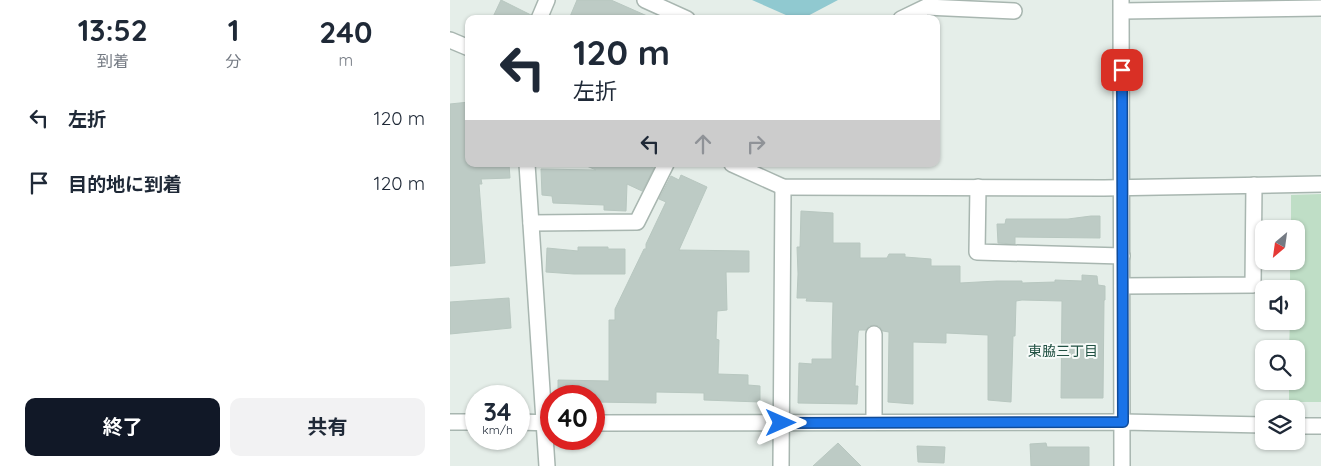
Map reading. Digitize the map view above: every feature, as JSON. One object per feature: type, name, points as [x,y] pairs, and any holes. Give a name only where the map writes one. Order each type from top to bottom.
[{"type":"street","points":[[541,15],[547,0]]},
{"type":"street","points":[[645,0],[678,15]]},
{"type":"street","points":[[1122,466],[1121,6],[1321,8]]},
{"type":"street","points":[[909,15],[926,7],[1014,11]]},
{"type":"street","points":[[450,40],[465,46]]},
{"type":"street","points":[[527,167],[530,224],[544,385]]},
{"type":"street","points":[[530,224],[637,222],[664,167]]},
{"type":"street","points":[[739,167],[783,186],[1122,188],[1321,184]]},
{"type":"street","points":[[1122,286],[1253,285],[1254,185]]},
{"type":"street","points":[[781,466],[783,186]]},
{"type":"street","points":[[978,187],[977,252],[1122,256]]},
{"type":"street","points":[[874,334],[874,422]]},
{"type":"street","points":[[450,422],[465,422]]},
{"type":"street","points":[[605,423],[1123,422],[1255,425]]},
{"type":"street","points":[[1305,426],[1321,426]]},
{"type":"street","points":[[547,450],[547,466]]},
{"type":"green space","points":[[1321,194],[1321,402],[1289,400],[1289,390],[1305,390],[1305,340],[1289,340],[1290,330],[1305,330],[1305,280],[1290,280],[1290,270],[1305,270],[1305,220],[1291,220],[1291,195]]},
{"type":"water","points":[[752,0],[838,0],[810,15],[786,15]]},
{"type":"building","points":[[501,0],[531,15],[494,15]]},
{"type":"building","points":[[577,0],[611,0],[645,15],[571,15]]},
{"type":"building","points":[[465,102],[465,167],[509,167],[510,178],[481,179],[482,184],[479,184],[485,263],[450,266],[450,104]]},
{"type":"building","points":[[589,167],[654,168],[642,191],[627,184],[626,211],[604,210],[604,205],[553,203],[552,196],[542,195],[541,169],[596,170]]},
{"type":"building","points":[[681,175],[707,187],[679,250],[749,251],[749,272],[726,272],[727,310],[717,311],[716,339],[719,340],[718,374],[748,375],[748,385],[760,386],[760,402],[704,400],[704,393],[656,392],[656,403],[605,402],[605,385],[558,385],[558,380],[609,381],[609,320],[615,320],[615,309],[644,249],[646,249],[646,244],[666,202],[659,199],[671,176],[679,180]]},
{"type":"building","points":[[801,211],[833,213],[833,243],[860,243],[860,258],[887,258],[889,254],[905,254],[905,257],[931,259],[931,266],[960,266],[960,283],[1082,281],[1082,275],[1097,276],[1098,285],[1105,286],[1103,398],[1061,398],[1062,301],[1022,300],[1016,301],[1011,402],[988,400],[988,335],[946,333],[946,343],[913,342],[913,404],[888,402],[889,332],[883,331],[879,326],[874,325],[869,326],[866,330],[859,330],[858,333],[855,386],[858,386],[857,404],[798,403],[799,363],[812,364],[812,359],[832,359],[833,302],[806,301],[807,298],[797,298],[797,247],[800,247]]},
{"type":"building","points":[[1100,216],[1100,238],[1015,237],[1015,244],[998,243],[997,224],[1005,224],[1006,219],[1068,219]]},
{"type":"building","points":[[578,247],[625,249],[625,274],[546,272],[547,248],[578,251]]},
{"type":"building","points":[[509,298],[511,328],[450,334],[450,302]]},
{"type":"building","points":[[838,443],[861,466],[813,466]]},
{"type":"building","points":[[1046,443],[1047,447],[1089,447],[1089,466],[1031,466],[1030,444]]},
{"type":"building","points":[[917,446],[945,447],[944,463],[918,462]]},
{"type":"district","name":"東脇三丁目","points":[[1063,351]]},
{"type":"route","points":[[781,423],[1123,422],[1122,70]]}]
